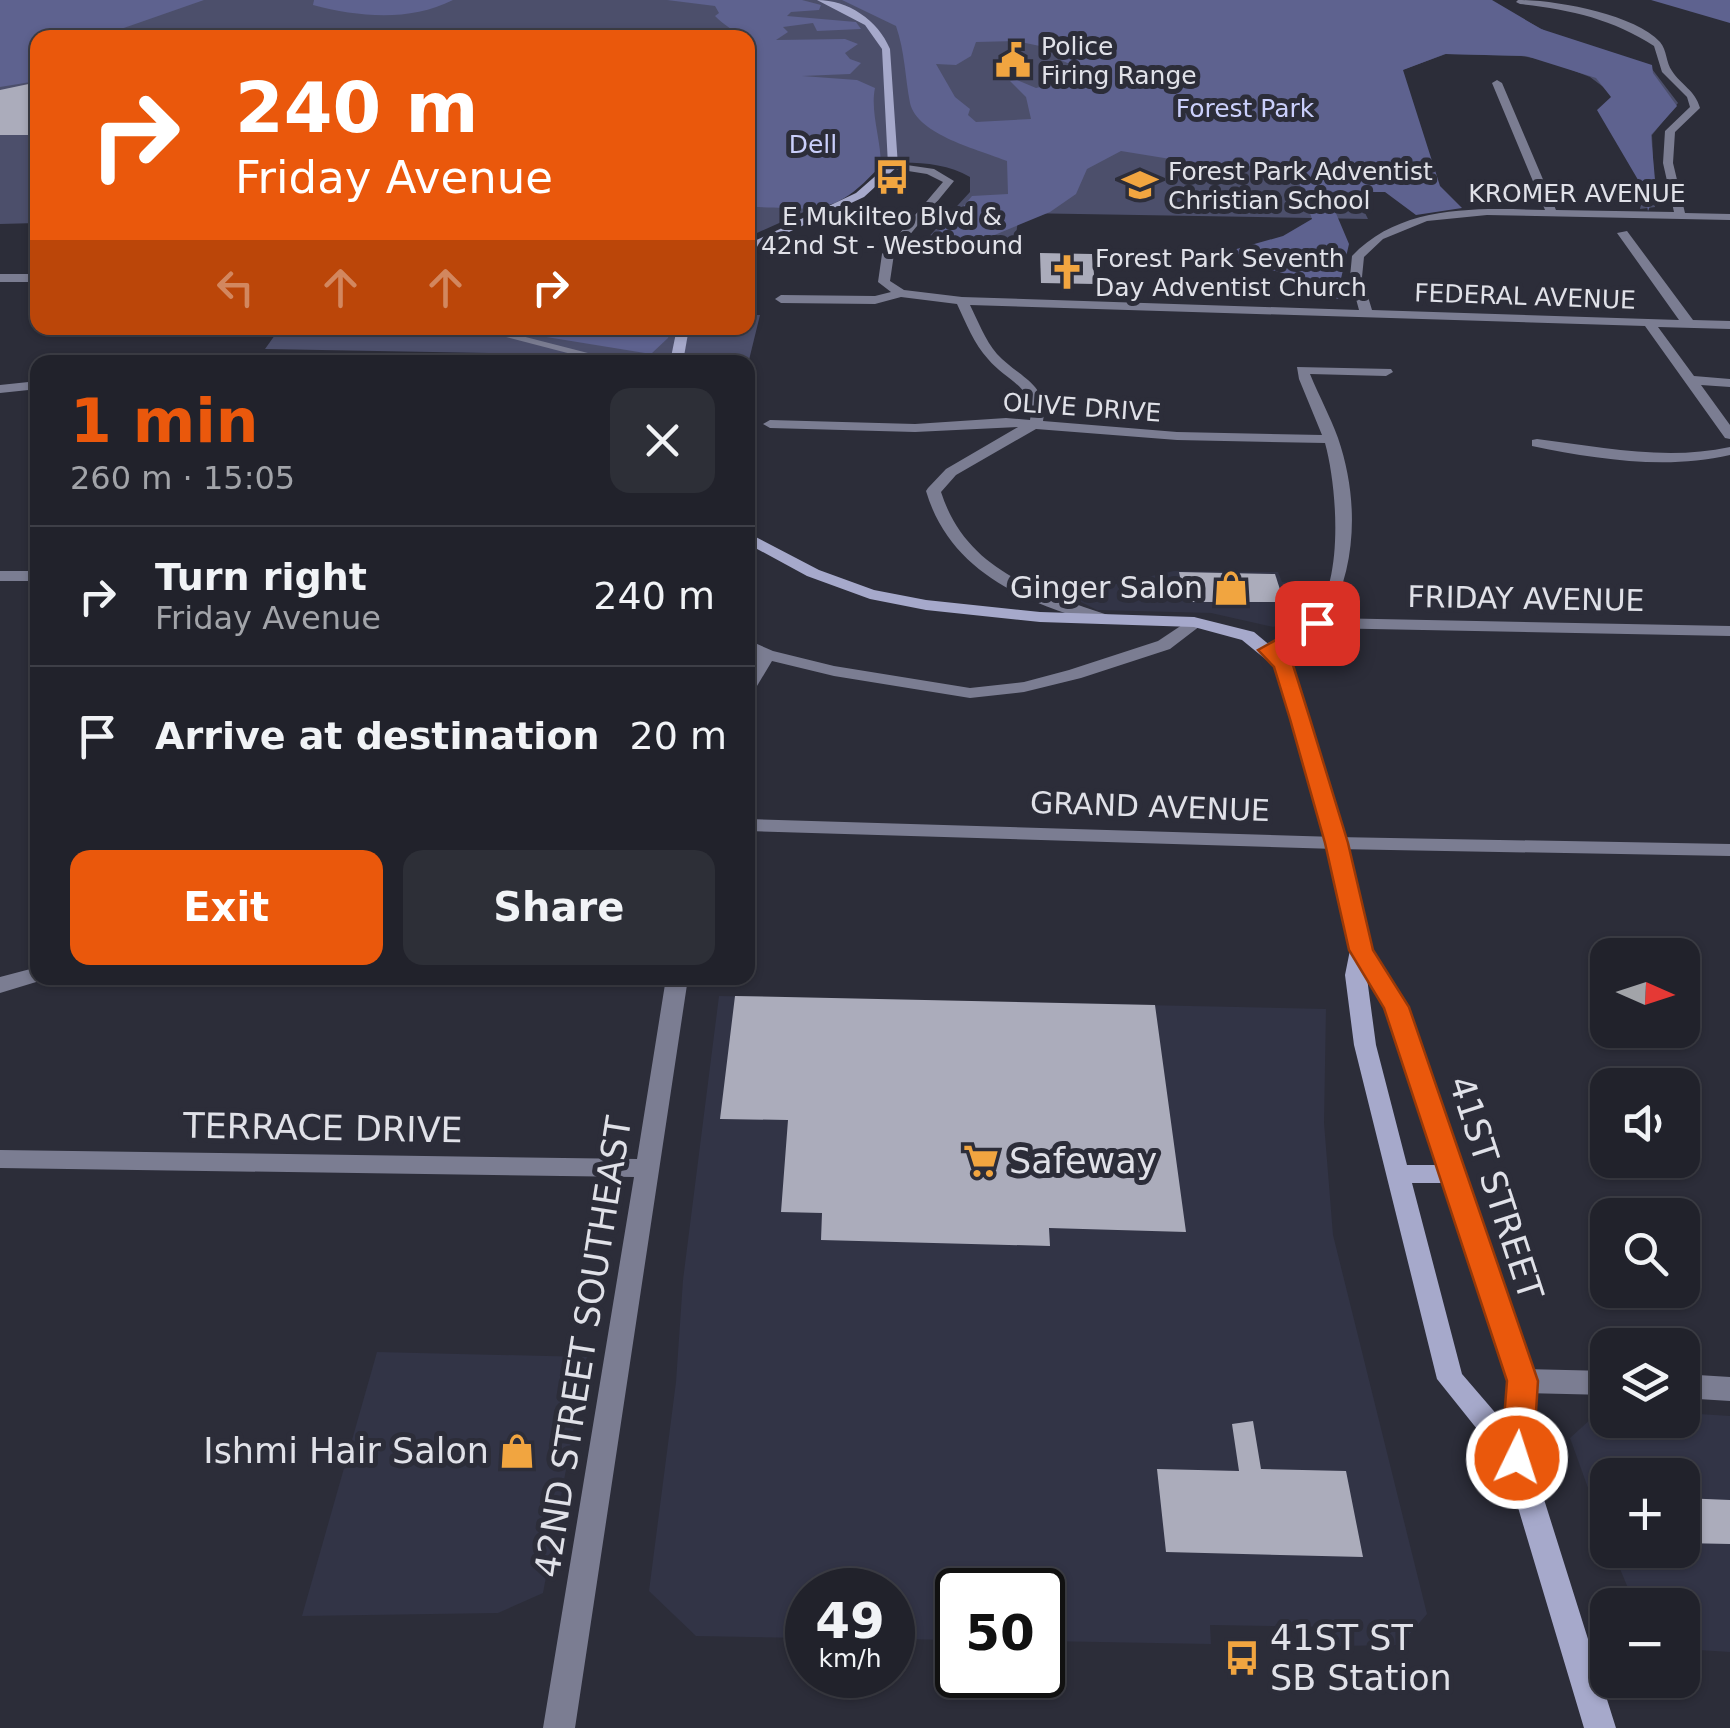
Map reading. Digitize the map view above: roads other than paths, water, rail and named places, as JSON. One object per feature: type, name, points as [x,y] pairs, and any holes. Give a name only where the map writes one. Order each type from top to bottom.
[{"type":"main road","points":[[755,245],[860,195],[893,166],[882,36],[860,16],[821,0]]},
{"type":"main road","points":[[755,542],[814,573],[870,594],[973,611],[1194,622],[1248,636],[1268,650]]},
{"type":"main road","name":"41ST STREET","points":[[1268,650],[1283,665],[1336,843],[1361,950],[1396,1007],[1522,1381],[1517,1458],[1600,1728]]},
{"type":"main road","name":"41ST STREET","points":[[1361,950],[1357,1002],[1450,1379],[1517,1458]]},
{"type":"main road","points":[[1400,1174],[1450,1174]]},
{"type":"street","points":[[1520,2],[1552,5],[1602,18],[1628,27],[1658,45],[1667,72],[1692,96],[1695,108],[1670,131],[1668,163],[1680,216]]},
{"type":"street","points":[[1498,83],[1550,212]]},
{"type":"street","points":[[893,166],[930,171],[949,181],[888,254],[884,282],[901,293]]},
{"type":"street","name":"KROMER AVENUE","points":[[1367,314],[1356,276],[1358,256],[1379,237],[1425,218],[1487,212],[1730,217]]},
{"type":"street","points":[[1623,233],[1689,324]]},
{"type":"street","points":[[0,278],[30,278]]},
{"type":"street","name":"FEDERAL AVENUE","points":[[780,298],[875,300],[901,293],[962,301],[1730,325]]},
{"type":"street","points":[[962,301],[993,356],[1037,394],[1041,408],[1036,423],[952,472],[933,491],[936,511],[948,531],[1014,587],[1102,620]]},
{"type":"street","points":[[1649,322],[1730,435]]},
{"type":"street","points":[[505,335],[587,355]]},
{"type":"street","points":[[1317,623],[1330,604],[1343,518],[1342,483],[1332,439],[1302,370],[1386,372]]},
{"type":"street","points":[[1689,380],[1730,382]]},
{"type":"street","points":[[0,389],[30,386]]},
{"type":"street","name":"OLIVE DRIVE","points":[[770,424],[914,428],[1036,423],[1110,432],[1332,439]]},
{"type":"street","points":[[1537,443],[1663,456],[1716,456],[1730,451]]},
{"type":"street","points":[[0,576],[30,576]]},
{"type":"street","points":[[755,649],[766,655],[900,684],[970,693],[1024,687],[1076,674],[1164,645],[1194,622]]},
{"type":"street","name":"FRIDAY AVENUE","points":[[1268,650],[1317,623],[1730,631]]},
{"type":"street","points":[[755,675],[766,655]]},
{"type":"street","name":"GRAND AVENUE","points":[[755,825],[1336,843],[1730,850]]},
{"type":"street","points":[[0,984],[30,976]]},
{"type":"street","name":"42ND STREET SOUTHEAST","points":[[559,1728],[676,985]]},
{"type":"street","name":"TERRACE DRIVE","points":[[0,1158],[646,1168]]},
{"type":"street","points":[[1522,1381],[1590,1383]]},
{"type":"street","points":[[1700,1387],[1730,1388]]},
{"type":"place","name":"Police Firing Range","points":[[1013,60]]},
{"type":"place","name":"E Mukilteo Blvd & 42nd St - Westbound","points":[[892,177]]},
{"type":"place","name":"Forest Park Adventist Christian School","points":[[1140,185]]},
{"type":"place","name":"Forest Park Seventh Day Adventist Church","points":[[1067,272]]},
{"type":"place","name":"Ginger Salon","points":[[1231,588]]},
{"type":"place","name":"Safeway","points":[[981,1161]]},
{"type":"place","name":"Ishmi Hair Salon","points":[[517,1451]]},
{"type":"place","name":"41ST ST SB Station","points":[[1242,1658]]},
{"type":"park label","name":"Forest Park","points":[[1245,108]]},
{"type":"park label","name":"Dell","points":[[813,144]]}]
